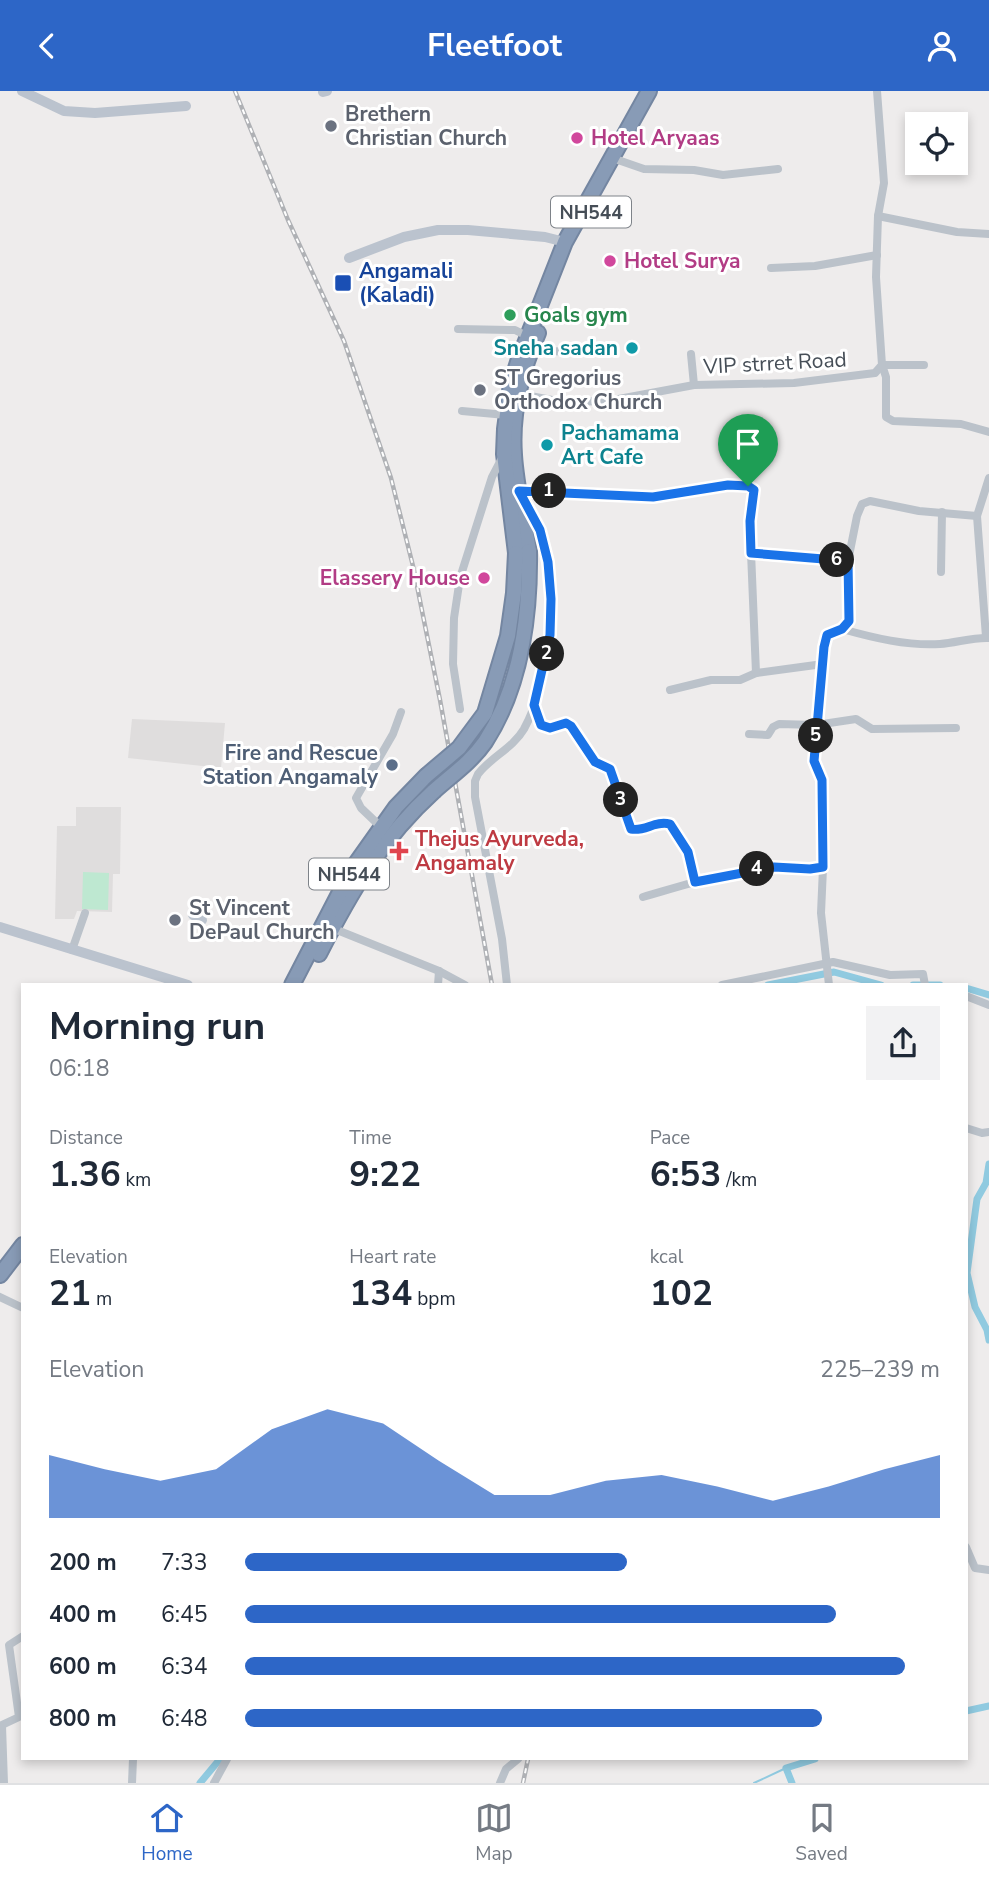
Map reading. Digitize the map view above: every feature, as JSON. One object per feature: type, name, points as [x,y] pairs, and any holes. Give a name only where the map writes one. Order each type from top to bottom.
[{"type":"highway","name":"NH544","points":[[293,983],[343,884],[381,827],[459,771],[484,743],[510,689],[527,615],[514,429],[531,338],[565,242],[649,91]]},
{"type":"highway","name":"NH544","points":[[304,983],[363,873],[400,813],[426,776],[459,748],[485,713],[508,636],[523,552],[504,454],[506,415],[512,384],[578,237],[618,160],[659,91]]},
{"type":"highway","points":[[0,1275],[21,1248]]},
{"type":"highway","points":[[0,1289],[21,1261]]},
{"type":"street","points":[[22,91],[64,111],[95,113],[186,106]]},
{"type":"street","points":[[877,91],[884,183],[878,216],[876,277],[882,365],[886,377],[886,417],[889,420],[961,424],[989,432]]},
{"type":"street","points":[[618,160],[644,169],[694,170],[723,175],[778,169]]},
{"type":"street","points":[[878,216],[957,232],[989,235]]},
{"type":"street","points":[[348,258],[404,237],[438,230],[545,237],[565,242]]},
{"type":"street","points":[[771,268],[815,266],[877,255]]},
{"type":"street","points":[[458,329],[515,330],[531,338]]},
{"type":"street","points":[[550,351],[613,354]]},
{"type":"street","points":[[691,354],[694,385]]},
{"type":"street","name":"VIP strret Road","points":[[519,394],[563,402],[608,401],[694,385],[794,383],[875,373],[882,365],[924,365]]},
{"type":"street","points":[[462,411],[506,415]]},
{"type":"street","points":[[460,709],[453,664],[454,618],[460,578],[492,477],[504,454]]},
{"type":"street","points":[[842,629],[876,638],[920,644],[987,638],[977,516],[989,478]]},
{"type":"street","points":[[507,983],[502,939],[475,797],[475,781],[483,768],[523,731],[534,705],[550,635],[551,599],[543,539],[519,491],[637,498],[669,495],[710,486],[748,486],[754,490],[750,521],[756,673]]},
{"type":"street","points":[[829,983],[821,913],[822,780],[814,761],[827,635],[842,629],[849,621],[848,561],[857,516],[862,504],[870,501],[919,512],[977,516]]},
{"type":"street","points":[[941,572],[942,512]]},
{"type":"street","points":[[751,553],[848,561]]},
{"type":"street","points":[[670,690],[711,680],[740,680],[756,673],[822,664]]},
{"type":"street","points":[[534,705],[544,727],[550,728],[562,723],[571,726],[595,762],[610,769],[631,829],[636,831],[657,822],[670,824],[688,852],[695,882]]},
{"type":"street","points":[[381,827],[361,808],[356,798],[393,734],[401,712]]},
{"type":"street","points":[[748,734],[768,735],[773,727],[779,724],[817,725],[856,719],[872,729],[956,728]]},
{"type":"street","points":[[643,897],[695,882],[774,867],[823,867]]},
{"type":"street","points":[[72,950],[85,913]]},
{"type":"street","points":[[0,927],[181,983]]},
{"type":"street","points":[[332,928],[439,971],[461,983]]},
{"type":"street","points":[[732,983],[827,963],[845,964],[890,975],[923,974],[925,982]]},
{"type":"street","points":[[438,983],[439,971]]},
{"type":"street","points":[[968,997],[989,1005]]},
{"type":"street","points":[[968,1129],[989,1132]]},
{"type":"street","points":[[0,1297],[21,1307]]},
{"type":"street","points":[[968,1552],[975,1568],[989,1570]]},
{"type":"street","points":[[4,1783],[1,1726],[19,1717],[9,1645],[21,1637]]},
{"type":"street","points":[[132,1783],[133,1760]]},
{"type":"street","points":[[214,1783],[226,1760]]},
{"type":"street","points":[[500,1783],[506,1769],[517,1760]]},
{"type":"shaded area","points":[[132,719],[225,723],[221,768],[128,758]]},
{"type":"shaded area","points":[[76,807],[121,807],[120,874],[113,874],[112,912],[77,911],[74,919],[55,919],[57,826],[76,826]]},
{"type":"green space","points":[[83,872],[109,873],[108,910],[82,909]]},
{"type":"waterway","points":[[778,983],[834,972],[874,983]]},
{"type":"waterway","points":[[968,989],[989,995]]},
{"type":"waterway","points":[[968,1266],[977,1199],[986,1183],[989,1164]]},
{"type":"waterway","points":[[968,1277],[975,1307],[989,1340]]},
{"type":"waterway","points":[[968,1711],[989,1706]]},
{"type":"waterway","points":[[200,1783],[219,1760]]},
{"type":"waterway","points":[[792,1783],[786,1768],[812,1760]]},
{"type":"waterway","points":[[754,1783],[786,1768]]},
{"type":"railway","points":[[235,91],[288,220],[344,341],[391,478],[413,566],[440,700],[492,983]]},
{"type":"railway","points":[[523,1783],[528,1760]]},
{"type":"place","name":"Brethern Christian Church","points":[[331,126]]},
{"type":"place","name":"Hotel Aryaas","points":[[577,138]]},
{"type":"place","name":"Hotel Surya","points":[[610,261]]},
{"type":"place","name":"Angamali (Kaladi)","points":[[343,283]]},
{"type":"place","name":"Goals gym","points":[[510,315]]},
{"type":"place","name":"Sneha sadan","points":[[632,348]]},
{"type":"place","name":"ST Gregorius Orthodox Church","points":[[480,390]]},
{"type":"place","name":"Pachamama Art Cafe","points":[[547,445]]},
{"type":"place","name":"Elassery House","points":[[484,578]]},
{"type":"place","name":"Fire and Rescue Station Angamaly","points":[[392,765]]},
{"type":"place","name":"Thejus Ayurveda, Angamaly","points":[[399,851]]},
{"type":"place","name":"St Vincent DePaul Church","points":[[175,920]]},
{"type":"route","points":[[710,486],[748,486],[754,490],[750,521],[751,553],[803,555],[848,561],[849,621],[847,626],[827,635],[824,647],[814,761],[822,780],[823,867],[774,867],[695,882],[688,852],[670,824],[657,822],[636,831],[631,829],[610,769],[590,757],[571,726],[566,723],[550,728],[541,725],[534,705],[550,635],[548,562],[540,530],[519,491],[637,498],[669,495],[710,486]]}]
